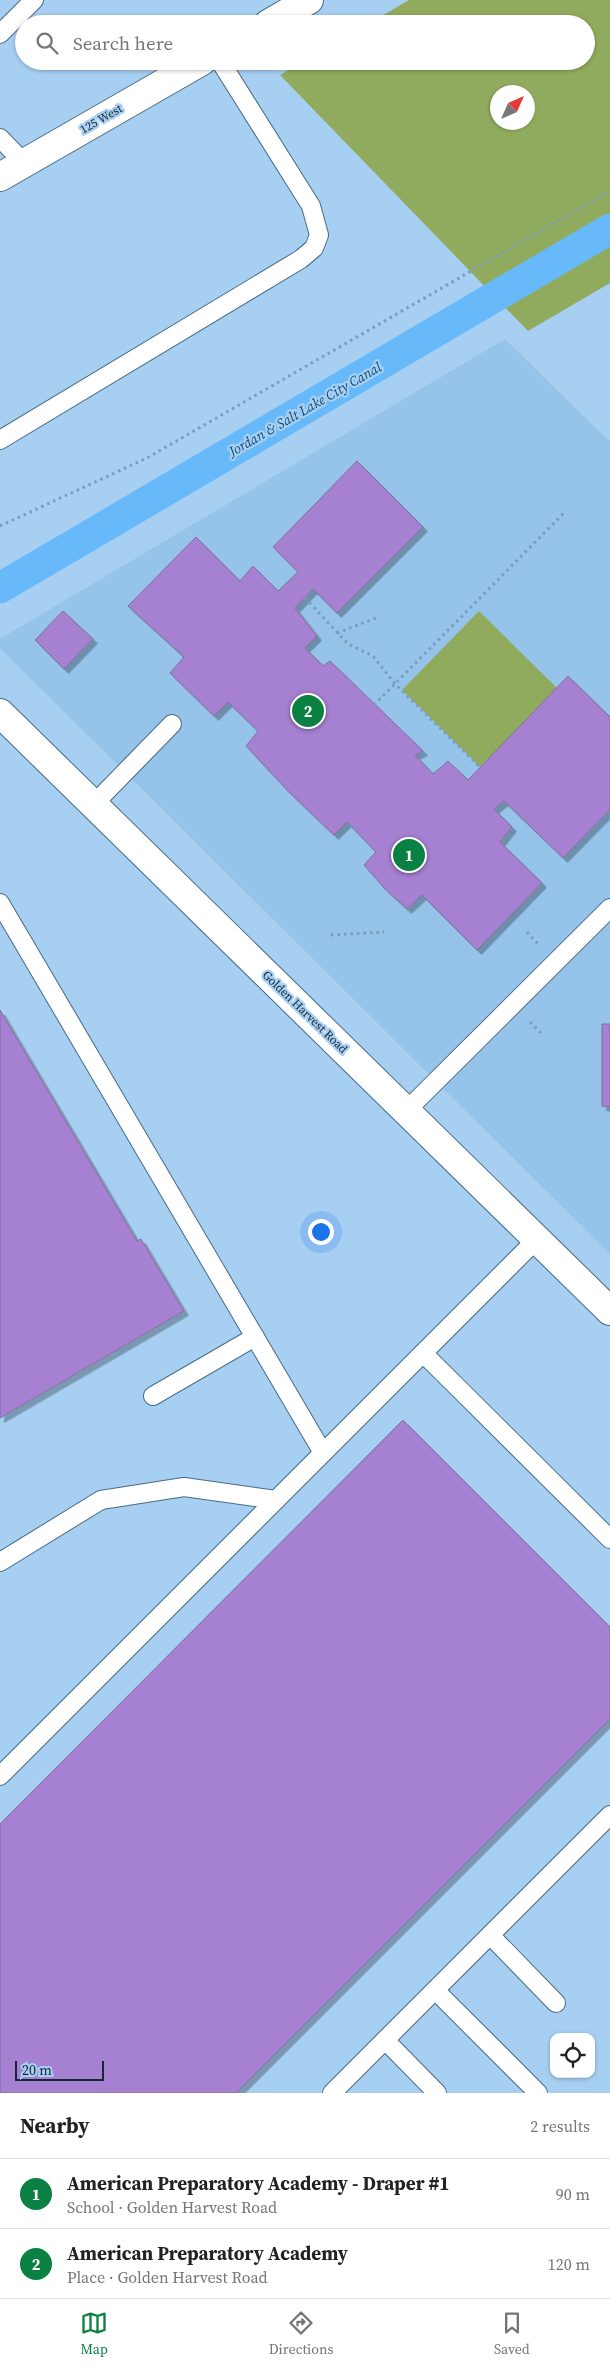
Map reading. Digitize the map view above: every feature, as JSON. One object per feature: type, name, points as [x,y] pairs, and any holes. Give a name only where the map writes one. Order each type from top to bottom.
[{"type":"street","points":[[283,15],[309,0]]},
{"type":"street","name":"125 West","points":[[0,177],[186,70]]},
{"type":"street","name":"Golden Harvest Road","points":[[0,713],[610,1311]]},
{"type":"lane","points":[[19,15],[34,0]]},
{"type":"lane","points":[[0,34],[15,19]]},
{"type":"lane","points":[[0,440],[300,259],[314,248],[319,235],[311,206],[226,70]]},
{"type":"lane","points":[[0,138],[24,163]]},
{"type":"lane","points":[[94,806],[172,724]]},
{"type":"lane","points":[[0,902],[323,1453]]},
{"type":"lane","points":[[406,1111],[610,908]]},
{"type":"lane","points":[[0,1776],[537,1239]]},
{"type":"lane","points":[[153,1396],[255,1337]]},
{"type":"lane","points":[[423,1353],[610,1539]]},
{"type":"lane","points":[[0,1562],[101,1500],[184,1487],[276,1500]]},
{"type":"lane","points":[[332,2093],[610,1815]]},
{"type":"lane","points":[[490,1935],[556,2003]]},
{"type":"lane","points":[[435,1990],[538,2093]]},
{"type":"lane","points":[[385,2040],[437,2093]]},
{"type":"path","points":[[0,526],[147,458],[610,190]]},
{"type":"path","points":[[374,705],[564,513]]},
{"type":"path","points":[[305,598],[348,644],[373,656],[395,684],[480,767]]},
{"type":"path","points":[[337,633],[376,618]]},
{"type":"path","points":[[331,935],[384,932]]},
{"type":"shaded area","points":[[505,339],[610,442],[610,1254],[0,648],[0,639]]},
{"type":"green space","points":[[409,0],[610,0],[610,283],[528,331],[280,75],[289,70],[595,70],[595,15],[383,15]]},
{"type":"green space","points":[[479,611],[557,688],[480,767],[402,690]]},
{"type":"building","points":[[357,461],[423,527],[337,613],[313,589],[295,608],[317,636],[305,648],[323,666],[330,661],[423,751],[415,755],[433,774],[448,761],[468,780],[568,676],[610,717],[610,810],[563,858],[504,801],[494,809],[512,827],[500,842],[542,883],[477,950],[422,895],[407,909],[385,889],[364,865],[376,852],[347,822],[334,835],[289,792],[246,746],[258,731],[228,702],[214,716],[170,673],[184,657],[128,606],[196,537],[240,581],[253,566],[278,591],[298,572],[273,547]]},
{"type":"building","points":[[63,611],[93,639],[64,669],[35,640]]},
{"type":"building","points":[[0,1010],[137,1241],[141,1239],[184,1311],[0,1418]]},
{"type":"building","points":[[602,1024],[610,1024],[610,1107],[602,1106]]},
{"type":"building","points":[[403,1420],[610,1627],[610,1719],[236,2093],[0,2093],[0,1824]]},
{"type":"waterway","name":"Jordan & Salt Lake City Canal","points":[[0,588],[610,229]]},
{"type":"place","name":"American Preparatory Academy","points":[[308,711]]},
{"type":"place","name":"American Preparatory Academy - Draper #1","points":[[409,855]]}]
